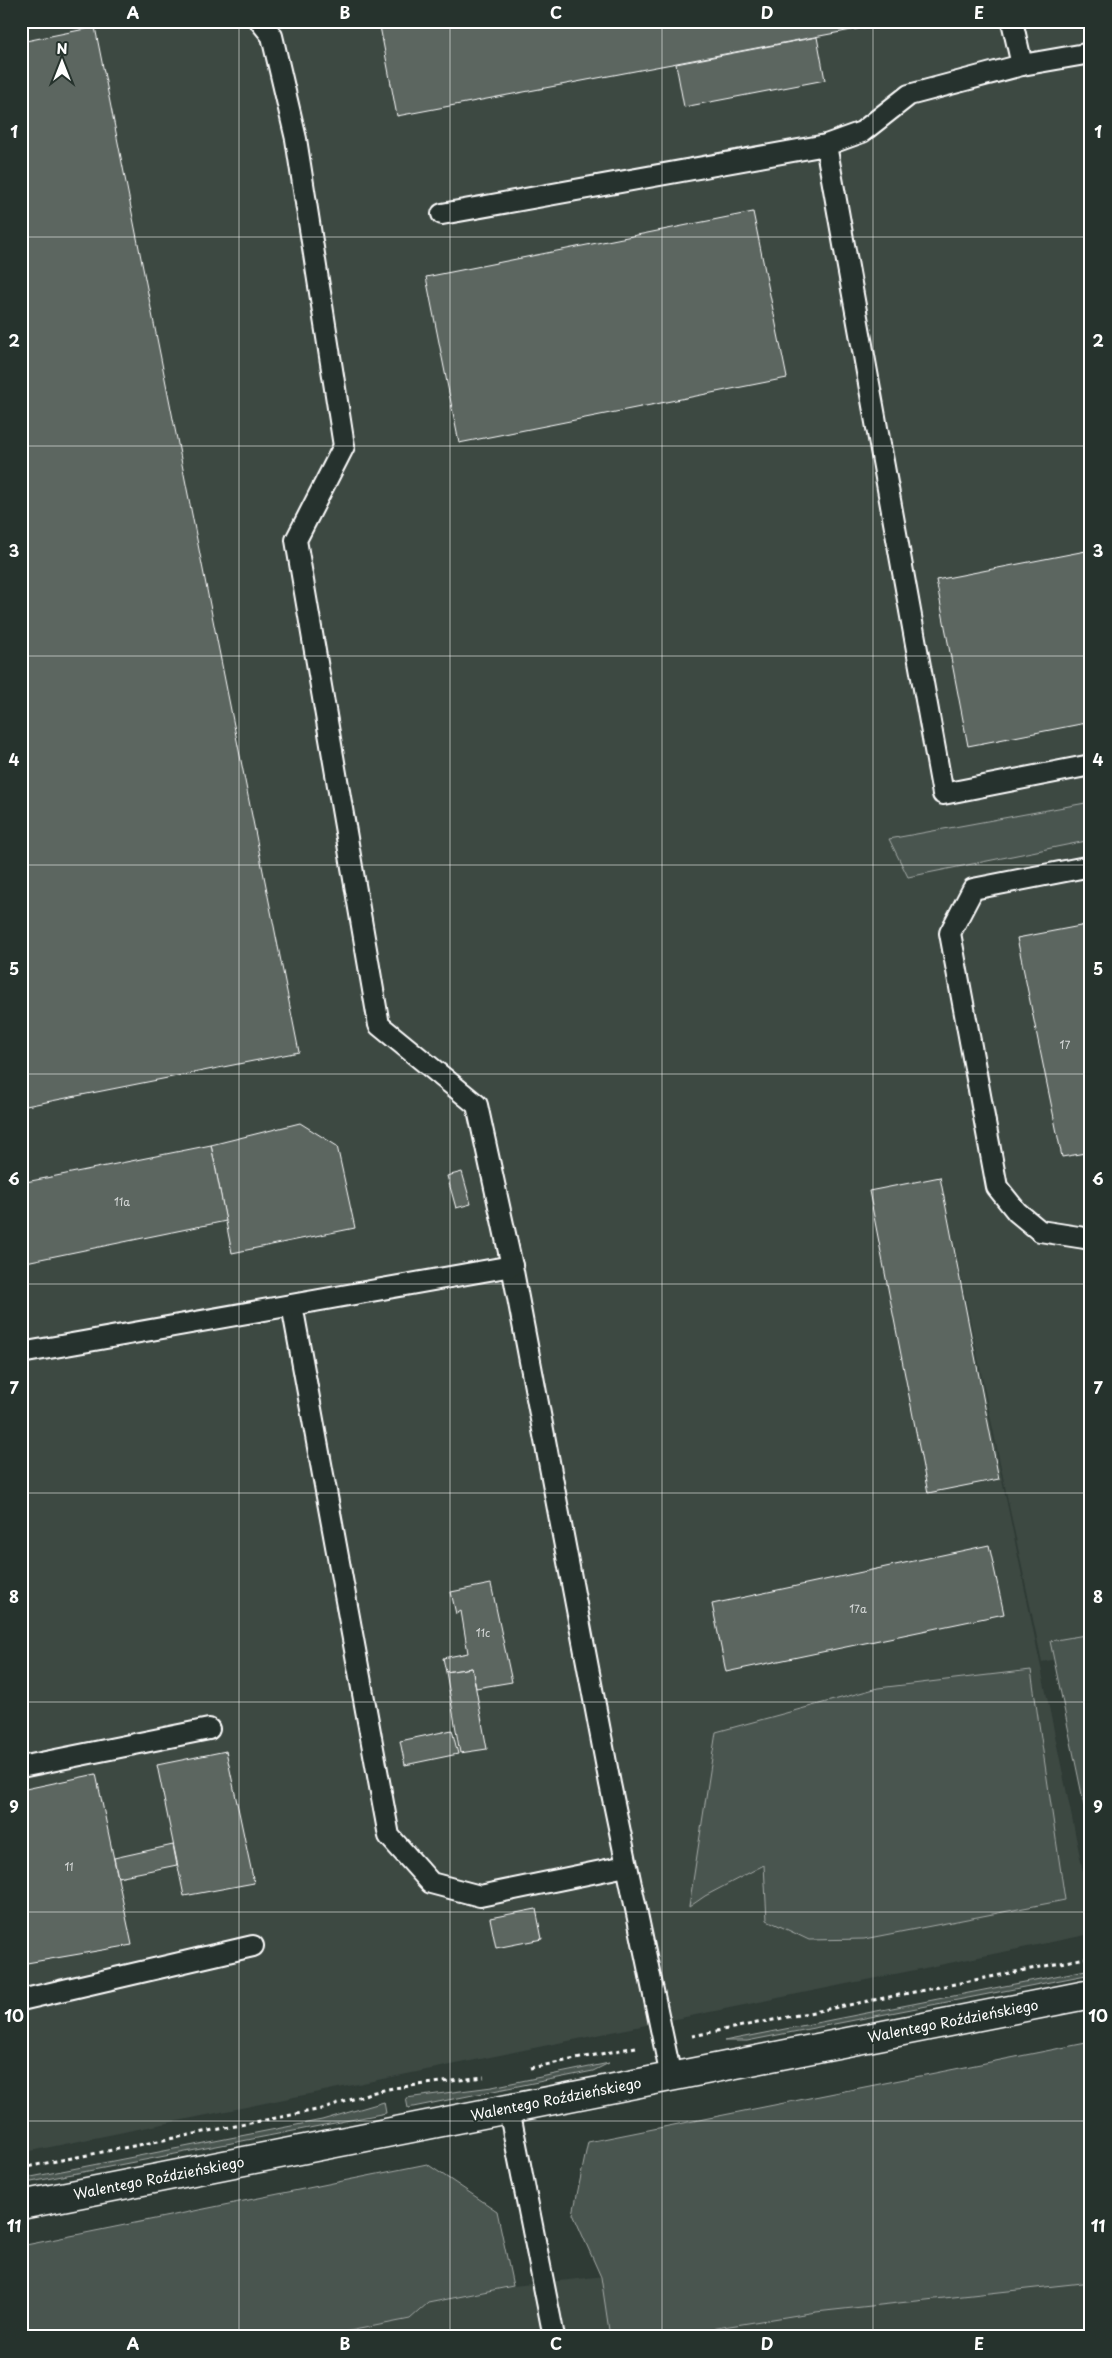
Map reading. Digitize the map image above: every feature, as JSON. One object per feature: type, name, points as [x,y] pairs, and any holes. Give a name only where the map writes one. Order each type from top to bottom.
[{"type":"street","name":"Walentego Roździeńskiego","points":[[21,2205],[1091,1994]]},
{"type":"lane","points":[[260,21],[272,36],[296,139],[344,446],[296,540],[379,1025],[477,1105],[512,1266],[626,1866],[671,2077]]},
{"type":"lane","points":[[1012,21],[1022,65]]},
{"type":"lane","points":[[442,214],[826,145],[862,132],[909,95],[1022,65],[1091,53]]},
{"type":"lane","points":[[826,145],[943,794],[1091,765]]},
{"type":"lane","points":[[1091,866],[973,889],[950,933],[997,1186],[1017,1212],[1040,1231],[1091,1238]]},
{"type":"lane","points":[[21,1353],[512,1266]]},
{"type":"lane","points":[[292,1305],[390,1836],[430,1883],[480,1896],[626,1866]]},
{"type":"lane","points":[[21,1768],[209,1729]]},
{"type":"lane","points":[[21,2000],[253,1946]]},
{"type":"lane","points":[[509,2108],[554,2337]]},
{"type":"path","points":[[527,2069],[1091,1957]]},
{"type":"path","points":[[21,2168],[327,2108],[380,2091],[488,2077]]},
{"type":"shaded area","points":[[21,21],[1091,21],[1091,1652],[1042,1662],[937,1164],[1091,1910],[1091,1934],[21,2153]]},
{"type":"shaded area","points":[[1091,802],[1091,840],[908,877],[889,839]]},
{"type":"shaded area","points":[[1091,1634],[1091,1838],[1050,1641]]},
{"type":"shaded area","points":[[1031,1670],[1065,1900],[864,1939],[809,1940],[767,1920],[764,1865],[705,1896],[689,1907],[716,1732],[878,1688]]},
{"type":"shaded area","points":[[1091,1969],[1091,1974],[747,2041],[724,2041]]},
{"type":"shaded area","points":[[1091,2042],[1091,2282],[816,2312],[662,2337],[610,2337],[601,2277],[573,2214],[588,2142]]},
{"type":"shaded area","points":[[609,2063],[593,2071],[408,2108],[406,2098],[492,2087]]},
{"type":"shaded area","points":[[384,2102],[386,2113],[21,2184],[21,2179],[322,2120]]},
{"type":"shaded area","points":[[427,2164],[497,2211],[513,2286],[428,2303],[410,2319],[319,2337],[21,2337],[21,2246]]},
{"type":"shaded area","points":[[1091,2182],[1091,2337],[319,2337],[410,2319],[428,2303],[513,2286],[632,2273]]},
{"type":"building","points":[[379,21],[899,21],[397,116]]},
{"type":"building","points":[[95,27],[299,1052],[21,1107],[21,42]]},
{"type":"building","points":[[817,37],[825,80],[684,107],[676,64]]},
{"type":"building","points":[[753,212],[787,378],[459,443],[426,277]]},
{"type":"building","points":[[1091,550],[1091,722],[968,746],[936,580]]},
{"type":"building","points":[[1091,924],[1091,1152],[1062,1157],[1017,938]]},
{"type":"building","points":[[300,1123],[337,1146],[355,1228],[232,1253],[211,1145]]},
{"type":"building","points":[[211,1145],[226,1221],[21,1263],[21,1183]]},
{"type":"building","points":[[462,1172],[471,1204],[456,1208],[447,1176]]},
{"type":"building","points":[[940,1177],[999,1479],[928,1493],[869,1191]]},
{"type":"building","points":[[989,1545],[1004,1614],[726,1672],[712,1604]]},
{"type":"building","points":[[491,1584],[512,1682],[476,1688],[472,1668],[446,1672],[443,1658],[468,1653],[461,1611],[456,1614],[451,1592]]},
{"type":"building","points":[[472,1668],[487,1749],[460,1753],[446,1672]]},
{"type":"building","points":[[452,1730],[458,1754],[405,1765],[400,1741]]},
{"type":"building","points":[[226,1751],[254,1883],[184,1896],[157,1765]]},
{"type":"building","points":[[96,1774],[132,1945],[21,1964],[21,1790]]},
{"type":"building","points":[[173,1845],[177,1865],[118,1877],[114,1858]]},
{"type":"building","points":[[536,1909],[542,1939],[496,1948],[490,1918]]}]
